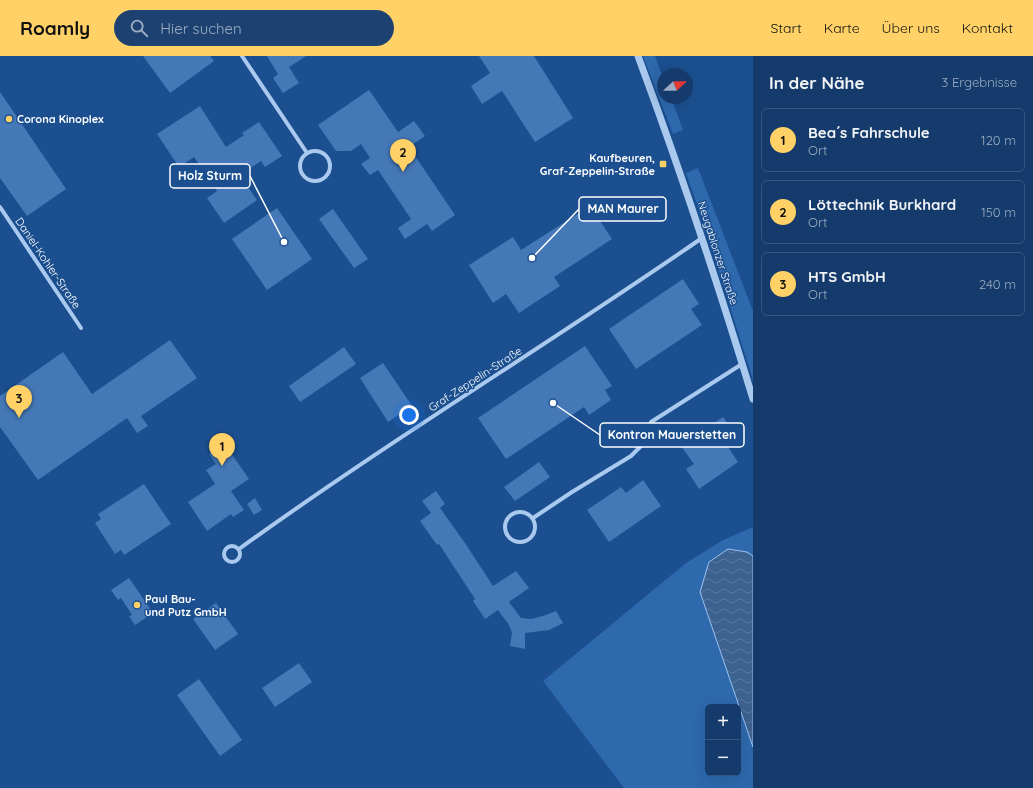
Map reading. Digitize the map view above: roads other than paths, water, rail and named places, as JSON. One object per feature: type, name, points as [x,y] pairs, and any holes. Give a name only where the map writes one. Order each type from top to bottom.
[{"type":"street","points":[[242,56],[307,154]]},
{"type":"street","name":"Neugablonzer Straße","points":[[638,56],[660,114],[702,238],[753,399]]},
{"type":"street","points":[[317,151],[326,155],[330,164],[330,169],[326,178],[311,181],[303,175],[301,171],[301,161],[307,154],[317,151]]},
{"type":"street","name":"Daniel-Kohler-Straße","points":[[0,207],[81,328]]},
{"type":"street","name":"Graf-Zeppelin-Straße","points":[[239,549],[300,505],[584,318],[702,238]]},
{"type":"street","points":[[533,518],[631,456],[649,435],[651,422],[742,364]]},
{"type":"street","points":[[516,512],[525,512],[533,518],[536,528],[532,537],[523,542],[518,542],[509,537],[505,528],[508,518],[511,515],[516,512]]},
{"type":"street","name":"Graf-Zeppelin-Straße","points":[[233,545],[239,549],[240,557],[235,562],[226,560],[224,551],[227,547],[233,545]]},
{"type":"water","points":[[728,549],[747,552],[753,556],[753,747],[741,712],[741,704],[738,704],[700,592],[709,562]]},
{"type":"place","name":"Corona Kinoplex","points":[[9,119]]},
{"type":"place","name":"Kaufbeuren, Graf-Zeppelin-Straße","points":[[663,164]]},
{"type":"place","name":"Löttechnik Burkhard","points":[[403,172]]},
{"type":"place","name":"Holz Sturm","points":[[284,242]]},
{"type":"place","name":"MAN Maurer","points":[[532,258]]},
{"type":"place","name":"Kontron Mauerstetten","points":[[553,403]]},
{"type":"place","name":"HTS GmbH","points":[[19,418]]},
{"type":"place","name":"Bea´s Fahrschule","points":[[222,466]]},
{"type":"place","name":"Paul Bau- und Putz GmbH","points":[[137,605]]}]
